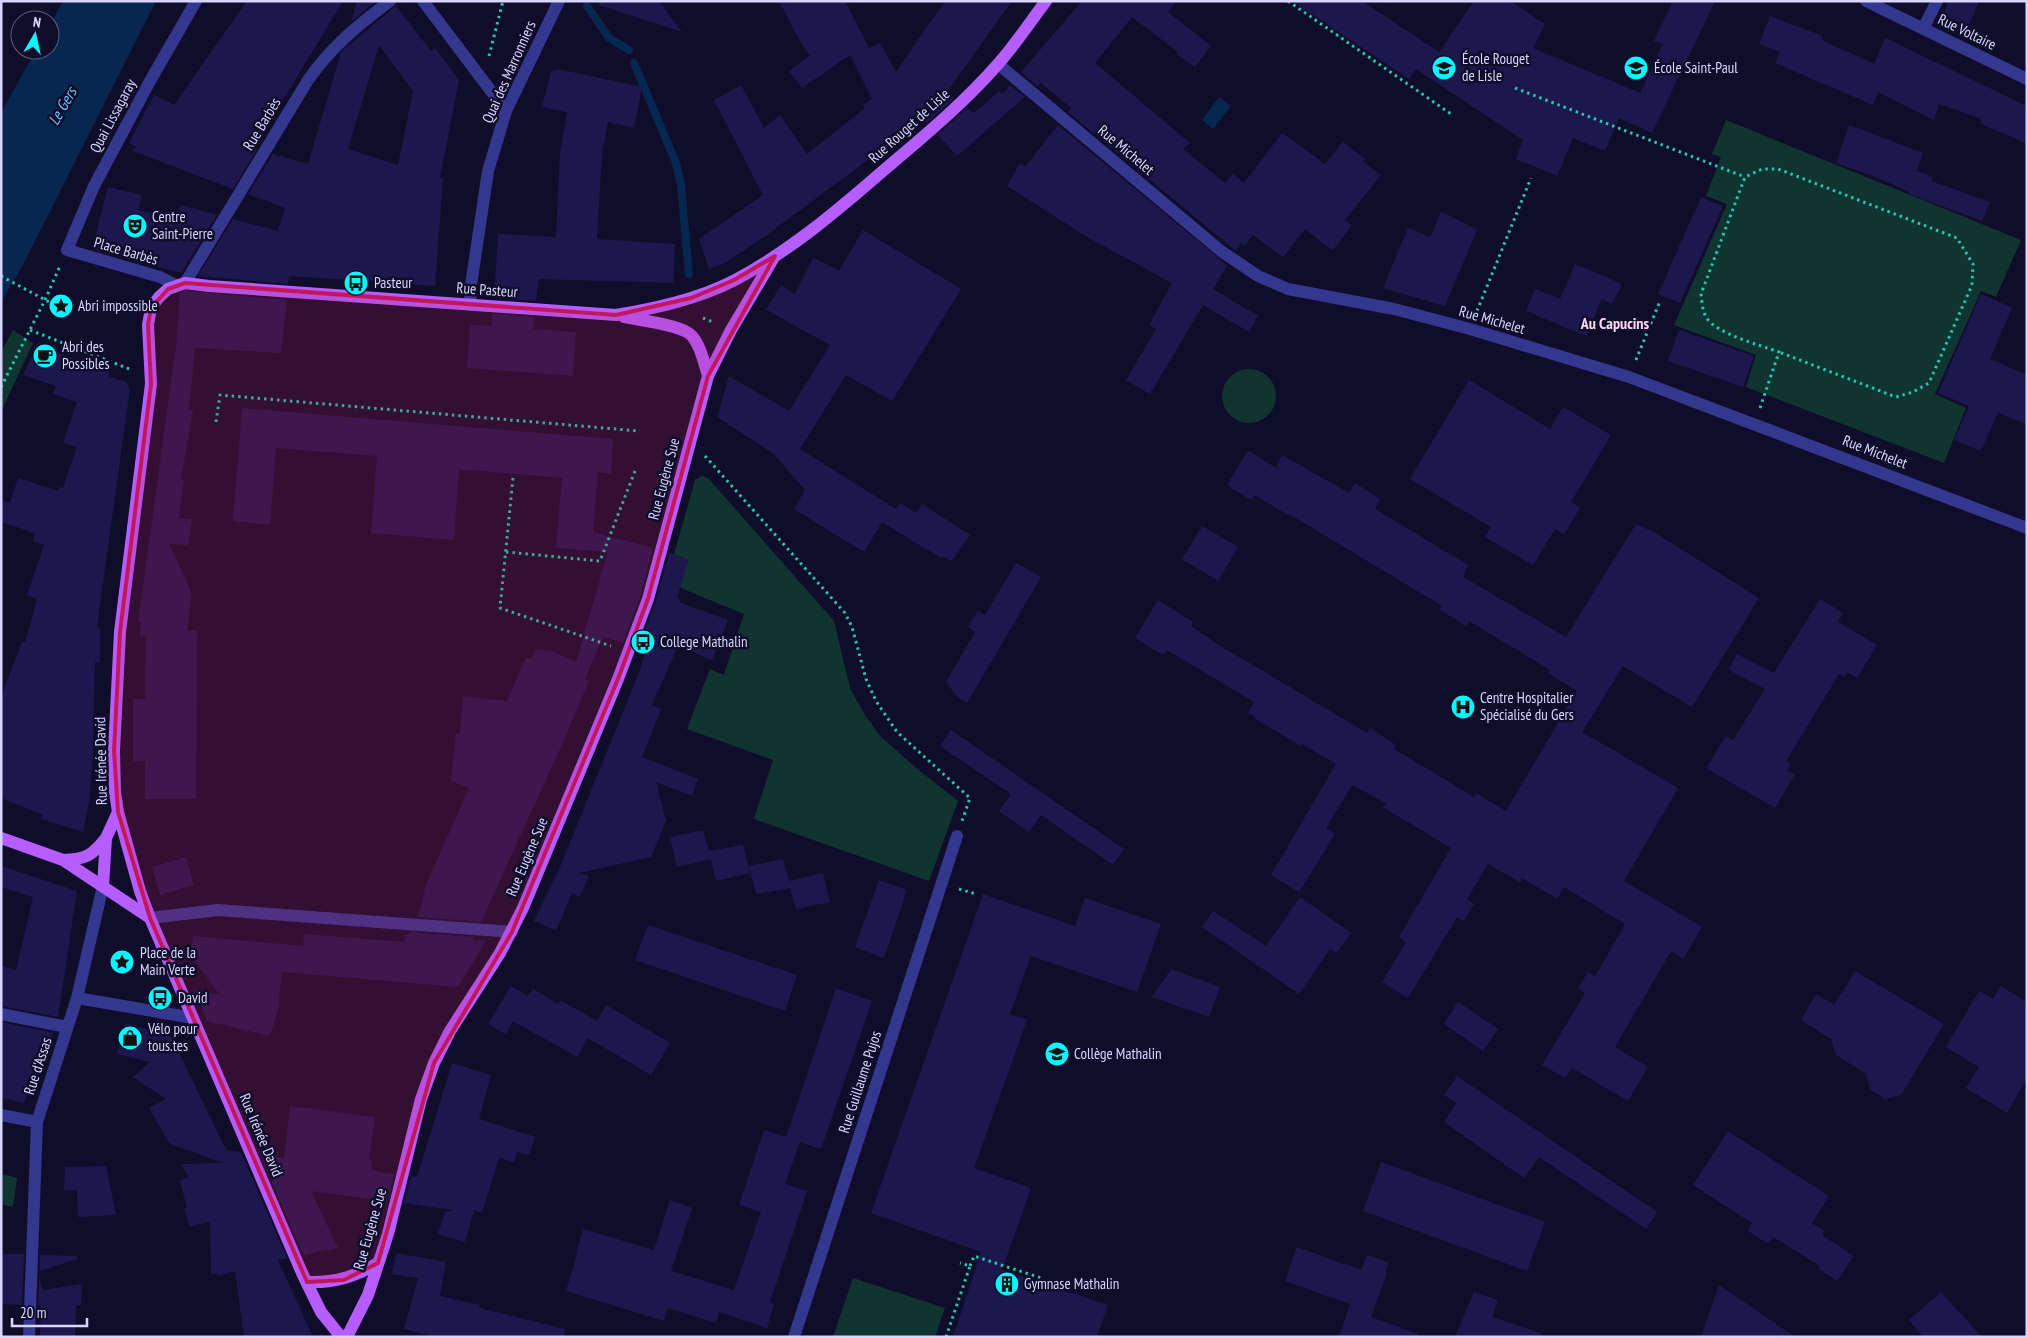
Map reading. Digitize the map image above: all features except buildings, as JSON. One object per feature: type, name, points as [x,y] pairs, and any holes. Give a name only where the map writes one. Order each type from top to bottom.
[{"type":"main road","name":"Rue Rouget de Lisle","points":[[775,256],[846,202],[912,146],[998,64],[1046,1]]},
{"type":"main road","name":"Rue Pasteur","points":[[180,284],[616,315],[654,309],[691,298],[734,280],[775,256]]},
{"type":"main road","name":"Rue Eugène Sue","points":[[347,1337],[368,1295],[388,1234],[421,1099],[434,1063],[450,1031],[512,932],[628,652],[648,599],[708,376],[731,330],[775,256]]},
{"type":"main road","name":"Rue Irénée David","points":[[180,284],[159,297],[151,308],[148,325],[151,384],[119,651],[114,752],[115,792],[118,812],[140,891],[150,918],[307,1282],[321,1312],[341,1337]]},
{"type":"main road","points":[[616,315],[671,326],[692,335],[702,354],[708,376]]},
{"type":"main road","name":"Rue d'Assas","points":[[103,886],[106,838],[118,812]]},
{"type":"main road","points":[[1,838],[63,860],[150,918]]},
{"type":"main road","points":[[63,860],[83,859],[97,851],[106,838]]},
{"type":"main road","points":[[307,1282],[326,1283],[344,1280],[362,1273],[378,1262]]},
{"type":"street","name":"Quai Lissagaray","points":[[66,250],[94,186],[150,81],[196,1]]},
{"type":"street","name":"Rue Barbès","points":[[180,284],[308,80],[322,61],[352,30],[390,1]]},
{"type":"street","points":[[423,1],[506,111]]},
{"type":"street","name":"Quai des Marronniers","points":[[470,305],[471,285],[488,171],[506,111],[559,1]]},
{"type":"street","name":"Rue Voltaire","points":[[1866,1],[2027,79]]},
{"type":"street","points":[[1924,29],[1937,1]]},
{"type":"street","name":"Rue Michelet","points":[[998,64],[1221,251],[1258,276],[1288,289],[1394,309],[1629,377],[2027,528]]},
{"type":"street","name":"Place Barbès","points":[[66,250],[180,284]]},
{"type":"street","name":"Rue Guillaume Pujos","points":[[794,1337],[957,836]]},
{"type":"street","name":"Rue d'Assas","points":[[29,1337],[37,1122],[77,998],[103,886]]},
{"type":"street","points":[[150,918],[218,910],[512,932]]},
{"type":"street","points":[[77,998],[193,1018]]},
{"type":"street","points":[[1,1014],[67,1027]]},
{"type":"street","points":[[1,1114],[37,1122]]},
{"type":"path","points":[[483,81],[503,1]]},
{"type":"path","points":[[1288,1],[1451,114]]},
{"type":"path","points":[[1515,88],[1745,177]]},
{"type":"path","points":[[1762,169],[1778,169],[1957,238],[1973,264],[1972,284],[1929,383],[1912,392],[1896,397],[1779,352],[1717,328],[1706,317],[1702,307],[1701,294],[1745,177],[1762,169]]},
{"type":"path","points":[[1470,330],[1531,178]]},
{"type":"path","points":[[1,387],[45,300],[66,250]]},
{"type":"path","points":[[1,276],[60,308]]},
{"type":"path","points":[[1629,377],[1660,301]]},
{"type":"path","points":[[699,313],[703,319],[723,326]]},
{"type":"path","points":[[30,330],[136,371]]},
{"type":"path","points":[[1754,424],[1779,352]]},
{"type":"path","points":[[216,422],[220,395],[638,431]]},
{"type":"path","points":[[691,440],[845,613],[852,627],[866,679],[876,701],[897,732],[970,798],[957,836]]},
{"type":"path","points":[[506,552],[600,561],[635,472]]},
{"type":"path","points":[[514,478],[500,608],[628,652]]},
{"type":"path","points":[[964,891],[976,894]]},
{"type":"path","points":[[946,1337],[974,1256],[1041,1278]]},
{"type":"path","points":[[960,1263],[970,1266]]},
{"type":"highlighted area","points":[[775,256],[708,376],[648,599],[618,679],[512,932],[434,1063],[378,1263],[344,1280],[307,1282],[150,918],[118,812],[114,751],[120,632],[151,384],[148,325],[151,308],[168,289],[185,283],[616,315],[691,298],[734,280]]},
{"type":"green space","points":[[1726,120],[2021,240],[1996,297],[1981,291],[1935,394],[1966,408],[1944,463],[1746,387],[1756,355],[1674,325],[1727,204],[1706,196],[1721,157],[1712,154]]},
{"type":"green space","points":[[13,330],[33,343],[1,412],[1,352]]},
{"type":"green space","points":[[1244,369],[1254,369],[1264,373],[1272,381],[1276,396],[1272,411],[1264,419],[1254,423],[1244,423],[1234,419],[1226,411],[1222,401],[1222,391],[1226,381],[1234,373]]},
{"type":"green space","points":[[702,476],[708,478],[834,621],[850,688],[865,715],[880,736],[958,801],[929,881],[754,819],[773,760],[687,729],[710,669],[724,675],[744,614],[666,582],[695,480]]},
{"type":"green space","points":[[1,1174],[17,1178],[13,1207],[1,1204]]},
{"type":"green space","points":[[853,1278],[945,1308],[935,1337],[833,1337]]},
{"type":"water","name":"Le Gers","points":[[63,1],[156,1],[24,263],[1,302],[1,113],[30,60],[60,60],[60,10],[58,10]]},
{"type":"water","points":[[1219,97],[1231,106],[1213,129],[1202,120]]},
{"type":"waterway","points":[[587,6],[609,38],[629,50]]},
{"type":"waterway","points":[[634,63],[676,163],[681,185],[689,274]]},
{"type":"place","name":"École Rouget de Lisle","points":[[1444,68]]},
{"type":"place","name":"École Saint-Paul","points":[[1636,68]]},
{"type":"place","name":"Centre Saint-Pierre","points":[[135,226]]},
{"type":"place","name":"Pasteur","points":[[356,283]]},
{"type":"place","name":"Abri impossible","points":[[61,306]]},
{"type":"place","name":"Abri des Possibles","points":[[45,356]]},
{"type":"place","name":"College Mathalin","points":[[643,642]]},
{"type":"place","name":"Centre Hospitalier Spécialisé du Gers","points":[[1463,707]]},
{"type":"place","name":"Place de la Main Verte","points":[[122,962]]},
{"type":"place","name":"David","points":[[160,998]]},
{"type":"place","name":"Vélo pour tous.tes","points":[[130,1038]]},
{"type":"place","name":"Collège Mathalin","points":[[1057,1054]]},
{"type":"place","name":"Gymnase Mathalin","points":[[1007,1284]]},
{"type":"district","name":"Au Capucins","points":[[1615,323]]}]
